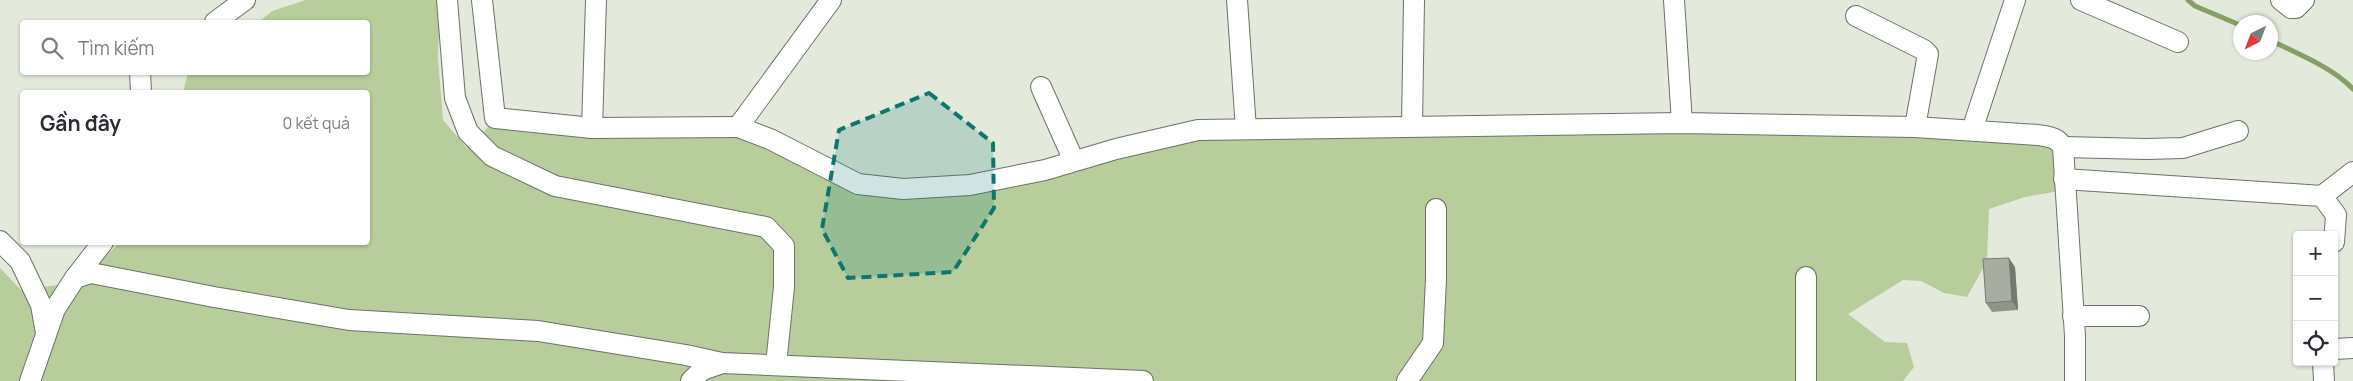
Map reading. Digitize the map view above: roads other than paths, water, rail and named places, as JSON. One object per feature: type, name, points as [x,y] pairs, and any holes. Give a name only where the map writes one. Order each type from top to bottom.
[{"type":"street","points":[[218,20],[245,0]]},
{"type":"street","points":[[447,0],[455,98],[468,132],[492,156],[555,186],[766,227],[784,246],[784,287],[776,365]]},
{"type":"street","points":[[482,0],[495,118],[592,128],[738,127],[770,140],[858,184],[903,189],[970,185],[1045,170],[1198,130],[1682,123],[1972,130],[2046,136],[2060,141],[2063,147],[2075,381]]},
{"type":"street","points":[[592,128],[596,0]]},
{"type":"street","points":[[738,127],[831,0]]},
{"type":"street","points":[[1237,0],[1246,129]]},
{"type":"street","points":[[1412,126],[1414,0]]},
{"type":"street","points":[[1674,0],[1682,123]]},
{"type":"street","points":[[1972,130],[2015,0]]},
{"type":"street","points":[[2081,0],[2178,42]]},
{"type":"street","points":[[2281,0],[2291,8],[2296,8],[2304,0]]},
{"type":"street","points":[[1856,16],[1924,50],[1928,54],[1915,128]]},
{"type":"street","points":[[140,75],[141,90]]},
{"type":"street","points":[[1040,87],[1074,161]]},
{"type":"street","points":[[2063,147],[2183,148],[2238,131]]},
{"type":"street","points":[[2064,179],[2322,196],[2353,172]]},
{"type":"street","points":[[2322,196],[2336,215],[2335,231]]},
{"type":"street","points":[[1408,381],[1433,343],[1436,278],[1436,209]]},
{"type":"street","points":[[0,241],[20,261],[41,305],[46,334]]},
{"type":"street","points":[[30,381],[55,309],[75,278],[101,245]]},
{"type":"street","points":[[75,278],[91,272],[214,297],[349,320],[538,331],[686,355],[722,363],[1143,381]]},
{"type":"street","points":[[1806,277],[1806,381]]},
{"type":"street","points":[[2073,316],[2139,316]]},
{"type":"street","points":[[2338,349],[2353,348]]},
{"type":"street","points":[[691,381],[702,370],[722,363]]},
{"type":"street","points":[[2323,366],[2324,381]]},
{"type":"waterway","points":[[2188,0],[2195,6],[2233,22]]},
{"type":"waterway","points":[[2278,44],[2335,74],[2353,89]]}]
